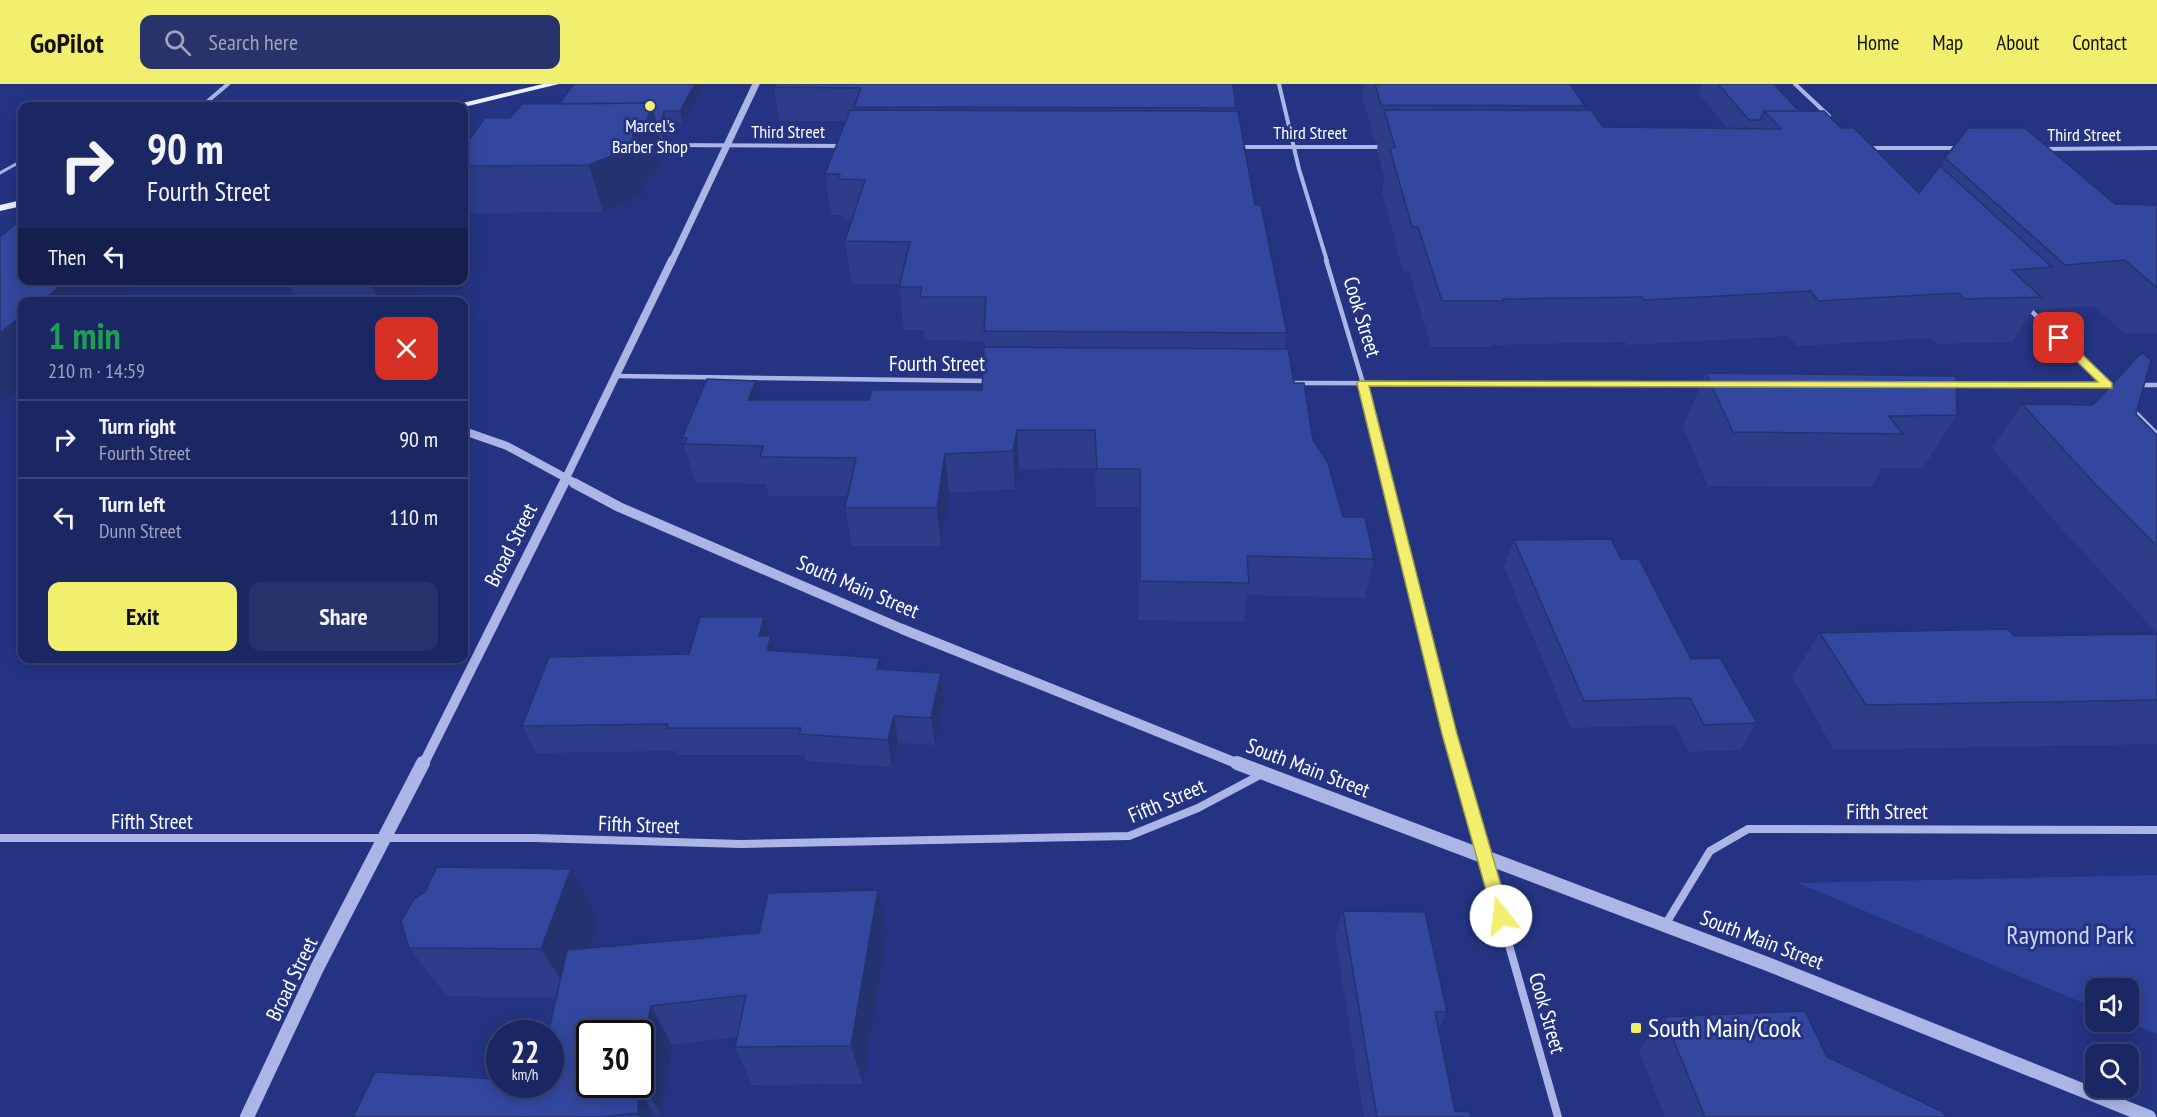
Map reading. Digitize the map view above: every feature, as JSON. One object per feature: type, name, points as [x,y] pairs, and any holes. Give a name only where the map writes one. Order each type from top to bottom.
[{"type":"main road","points":[[468,103],[555,84]]},
{"type":"main road","points":[[0,208],[18,204]]},
{"type":"street","points":[[207,102],[228,84]]},
{"type":"street","name":"Broad Street","points":[[247,1117],[317,968],[386,838],[617,376],[756,84]]},
{"type":"street","name":"Cook Street","points":[[1279,84],[1363,383],[1449,734],[1558,1117]]},
{"type":"street","points":[[1795,84],[1836,124]]},
{"type":"street","name":"Third Street","points":[[646,144],[853,146]]},
{"type":"street","name":"Third Street","points":[[1235,147],[1389,147]]},
{"type":"street","points":[[1869,156],[1861,148],[1968,148]]},
{"type":"street","name":"Third Street","points":[[2040,149],[2157,148]]},
{"type":"street","points":[[2023,303],[2116,393]]},
{"type":"street","name":"Fourth Street","points":[[617,376],[996,381]]},
{"type":"street","points":[[1280,382],[1718,384]]},
{"type":"street","points":[[1942,385],[2157,385]]},
{"type":"street","points":[[2124,401],[2157,434]]},
{"type":"street","name":"South Main Street","points":[[468,432],[507,446],[618,507],[902,629],[1262,773],[1665,925],[2149,1117]]},
{"type":"street","name":"Fifth Street","points":[[0,838],[535,838],[741,844],[1129,836],[1198,808],[1262,773]]},
{"type":"street","name":"Fifth Street","points":[[1665,925],[1710,851],[1748,829],[2157,830]]},
{"type":"lane","points":[[0,173],[18,163]]},
{"type":"green space","name":"Raymond Park","points":[[2157,875],[2157,1034],[2139,1027],[2139,978],[2085,978],[2085,1004],[1798,883]]},
{"type":"building","points":[[574,84],[695,84],[680,111],[664,111],[661,128],[657,128],[651,103],[559,104]]},
{"type":"building","points":[[775,84],[1233,84],[1236,108],[854,107],[861,88],[774,87]]},
{"type":"building","points":[[1375,84],[1570,84],[1585,106],[1381,105]]},
{"type":"building","points":[[1718,84],[1774,84],[1799,111],[1764,111],[1760,120],[1749,120]]},
{"type":"building","points":[[651,103],[647,122],[633,135],[631,148],[589,165],[468,166],[468,141],[485,118],[510,118],[522,104]]},
{"type":"building","points":[[850,110],[1238,111],[1255,205],[1261,205],[1287,333],[984,331],[986,297],[920,297],[922,287],[899,287],[910,242],[845,241],[865,180],[838,179],[840,174],[825,174]]},
{"type":"building","points":[[1384,110],[1591,110],[1603,127],[1781,129],[1764,111],[1824,111],[1841,128],[1854,128],[1919,193],[1940,166],[2052,267],[2012,270],[2041,297],[1964,299],[1958,293],[1818,301],[1811,291],[1644,300],[1642,297],[1442,301],[1418,227],[1412,227],[1390,149],[1395,147]]},
{"type":"building","points":[[1968,128],[2025,128],[2115,204],[2157,205],[2157,288],[2125,260],[2065,265],[1945,158]]},
{"type":"building","points":[[18,222],[18,285],[61,285],[47,297],[18,297],[18,319],[0,333],[0,237]]},
{"type":"building","points":[[984,347],[1288,349],[1294,383],[1304,383],[1313,440],[1328,463],[1343,517],[1365,517],[1374,559],[1247,556],[1249,583],[1140,581],[1140,469],[1097,469],[1095,430],[1017,430],[1013,451],[945,454],[937,508],[845,508],[856,458],[760,457],[763,446],[684,444],[687,438],[682,438],[707,379],[756,381],[748,400],[869,400],[872,390],[982,390]]},
{"type":"building","points":[[2142,352],[2151,360],[2136,414],[2157,435],[2157,546],[2095,484],[2022,404],[2093,405]]},
{"type":"building","points":[[1706,373],[1956,376],[1957,415],[1889,416],[1903,434],[1733,432]]},
{"type":"building","points":[[1611,539],[1621,559],[1639,559],[1691,659],[1720,658],[1757,723],[1704,725],[1690,698],[1584,701],[1514,540]]},
{"type":"building","points":[[700,617],[764,617],[759,636],[771,636],[767,650],[880,658],[877,669],[941,673],[931,718],[894,716],[888,740],[799,734],[801,728],[667,728],[668,724],[522,726],[549,657],[689,654]]},
{"type":"building","points":[[2008,629],[2014,636],[2157,634],[2157,700],[1866,705],[1820,633]]},
{"type":"building","points":[[437,867],[571,869],[541,949],[409,948],[401,921],[414,899],[425,892]]},
{"type":"building","points":[[878,890],[851,1046],[735,1047],[746,995],[651,1006],[648,1020],[576,1020],[576,1098],[638,1098],[638,1113],[600,1117],[353,1117],[375,1072],[486,1078],[486,1098],[564,1098],[564,1020],[551,1020],[567,950],[759,933],[768,893]]},
{"type":"building","points":[[1343,911],[1425,912],[1447,1012],[1435,1012],[1455,1111],[1470,1112],[1471,1117],[1377,1117]]},
{"type":"building","points":[[1805,1011],[1827,1057],[1943,1112],[1946,1117],[1705,1117],[1664,1017]]},
{"type":"place","name":"Marcel's Barber Shop","points":[[650,106]]},
{"type":"place","name":"South Main/Cook","points":[[1636,1028]]},
{"type":"route","points":[[1501,916],[1449,734],[1363,383],[2108,385],[2059,338]]}]
